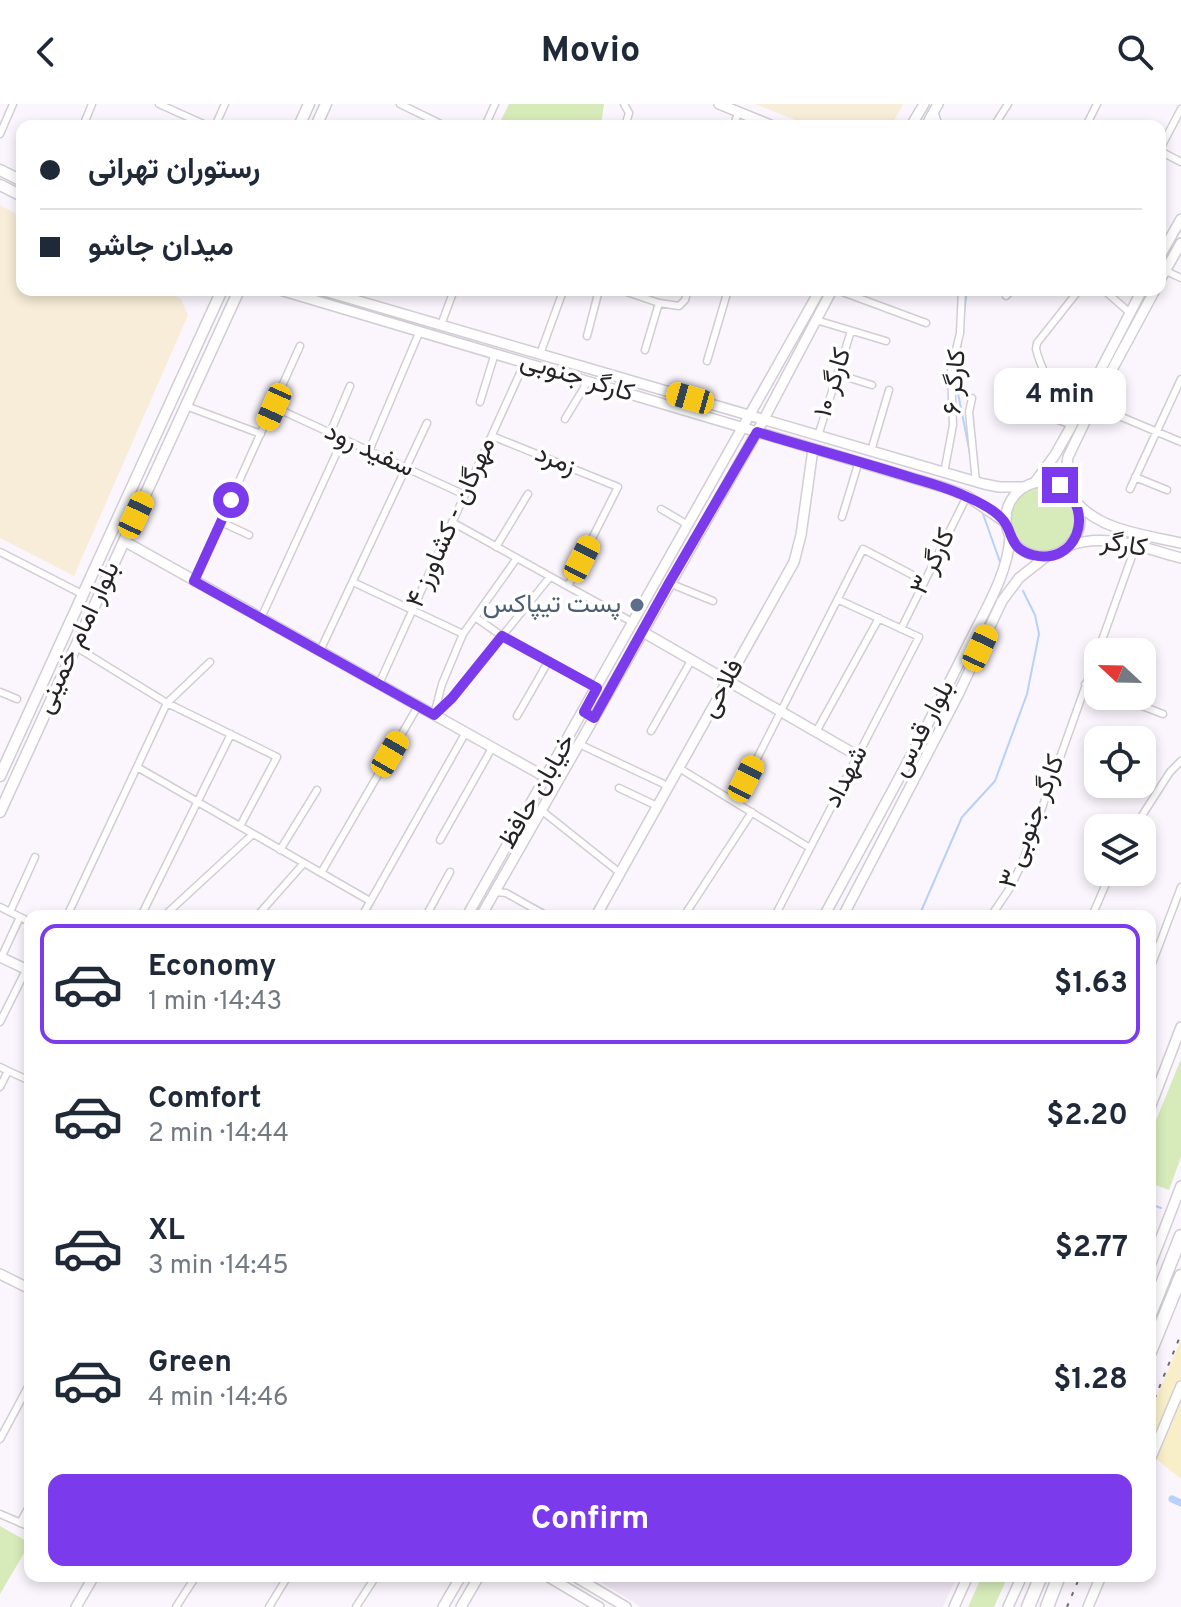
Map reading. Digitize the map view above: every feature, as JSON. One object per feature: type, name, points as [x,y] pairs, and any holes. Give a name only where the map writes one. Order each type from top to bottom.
[{"type":"highway","points":[[1156,1299],[1181,1236]]},
{"type":"highway","points":[[1156,1337],[1181,1276]]},
{"type":"highway","points":[[1028,1607],[1038,1582]]},
{"type":"highway","points":[[1047,1607],[1057,1582]]},
{"type":"main road","points":[[719,104],[758,120]]},
{"type":"main road","points":[[1166,238],[1181,219]]},
{"type":"main road","points":[[1166,260],[1181,243]]},
{"type":"main road","name":"بلوار امام خمینی","points":[[0,776],[218,296]]},
{"type":"main road","name":"بلوار امام خمینی","points":[[0,812],[234,296]]},
{"type":"main road","name":"کارگر جنوبی","points":[[299,296],[859,461],[967,496],[1005,522]]},
{"type":"main road","name":"کارگر جنوبی","points":[[341,296],[976,482],[999,487],[1023,487]]},
{"type":"main road","name":"خیابان حافظ","points":[[470,910],[817,296]]},
{"type":"main road","name":"خیابان حافظ","points":[[484,910],[831,296]]},
{"type":"main road","points":[[1035,482],[1072,425],[1139,296]]},
{"type":"main road","points":[[1070,492],[1048,481],[1035,482],[1023,487],[1009,502],[1005,522],[1010,537],[1025,552],[1047,556],[1068,546],[1080,526],[1077,502],[1065,477],[1065,465],[1093,405],[1152,296]]},
{"type":"main road","points":[[419,333],[423,320]]},
{"type":"main road","name":"فلاحی","points":[[602,910],[794,562],[801,535],[813,449]]},
{"type":"main road","name":"کارگر","points":[[1077,502],[1087,513],[1109,525],[1181,543]]},
{"type":"main road","name":"بلوار قدس","points":[[827,910],[980,621],[1006,564],[1010,537]]},
{"type":"main road","name":"کارگر","points":[[1068,546],[1098,539],[1136,545],[1181,558]]},
{"type":"main road","points":[[124,541],[547,778]]},
{"type":"main road","name":"بلوار قدس","points":[[846,910],[958,695],[1002,601],[1019,578],[1047,556]]},
{"type":"main road","points":[[643,632],[858,756]]},
{"type":"main road","points":[[584,712],[594,718]]},
{"type":"main road","points":[[504,851],[515,858]]},
{"type":"main road","points":[[0,957],[24,969]]},
{"type":"main road","points":[[1156,1092],[1181,1027]]},
{"type":"main road","points":[[1156,1251],[1179,1191]]},
{"type":"main road","points":[[0,1274],[24,1286]]},
{"type":"main road","points":[[1156,1446],[1181,1386]]},
{"type":"main road","points":[[76,1607],[91,1582]]},
{"type":"main road","points":[[443,1607],[458,1582]]},
{"type":"main road","points":[[461,1607],[476,1582]]},
{"type":"main road","points":[[557,1582],[599,1607]]},
{"type":"main road","points":[[584,1582],[626,1607]]},
{"type":"main road","points":[[954,1607],[965,1582]]},
{"type":"main road","points":[[1008,1607],[1019,1582]]},
{"type":"main road","points":[[1088,1607],[1098,1582]]},
{"type":"street","points":[[0,134],[13,104]]},
{"type":"street","points":[[159,104],[195,120]]},
{"type":"street","points":[[400,104],[416,107],[436,120]]},
{"type":"street","points":[[1166,138],[1181,109]]},
{"type":"street","points":[[736,120],[738,112]]},
{"type":"street","points":[[1166,264],[1181,278]]},
{"type":"street","points":[[441,325],[452,296]]},
{"type":"street","points":[[540,354],[561,296]]},
{"type":"street","points":[[587,336],[597,296]]},
{"type":"street","points":[[639,296],[679,306],[686,296]]},
{"type":"street","points":[[707,361],[726,296]]},
{"type":"street","points":[[852,296],[926,323]]},
{"type":"street","name":"کارگر ۶","points":[[944,473],[953,425],[951,371],[960,333],[962,296]]},
{"type":"street","points":[[1059,420],[1059,403],[1036,354],[1037,343],[1074,296]]},
{"type":"street","points":[[1111,296],[1130,313]]},
{"type":"street","points":[[645,350],[659,303]]},
{"type":"street","points":[[816,320],[886,341]]},
{"type":"street","name":"کارگر ۱۰","points":[[818,436],[851,331]]},
{"type":"street","points":[[369,451],[419,333]]},
{"type":"street","points":[[194,581],[300,346]]},
{"type":"street","points":[[480,402],[495,353]]},
{"type":"street","name":"مهرگان - کشاورز ۴","points":[[379,684],[525,362]]},
{"type":"street","points":[[837,374],[872,385]]},
{"type":"street","points":[[1130,489],[1181,379]]},
{"type":"street","points":[[565,419],[588,381]]},
{"type":"street","points":[[330,433],[350,386]]},
{"type":"street","points":[[871,451],[889,390]]},
{"type":"street","points":[[972,398],[969,412],[976,482]]},
{"type":"street","points":[[1006,401],[1072,425]]},
{"type":"street","points":[[1093,405],[1181,442]]},
{"type":"street","points":[[186,406],[261,434]]},
{"type":"street","name":"سفید رود","points":[[274,407],[465,495]]},
{"type":"street","points":[[320,651],[427,423]]},
{"type":"street","name":"زمرد","points":[[492,436],[618,487],[568,586]]},
{"type":"street","points":[[261,618],[343,439]]},
{"type":"street","points":[[842,517],[859,461]]},
{"type":"street","points":[[1135,477],[1167,490]]},
{"type":"street","points":[[496,547],[528,494]]},
{"type":"street","name":"کارگر ۳","points":[[901,629],[967,496]]},
{"type":"street","points":[[661,509],[688,525]]},
{"type":"street","points":[[221,522],[249,535]]},
{"type":"street","points":[[452,522],[634,623]]},
{"type":"street","name":"کارگر جنوبی ۳","points":[[1102,638],[1136,545]]},
{"type":"street","points":[[735,802],[863,549],[924,581]]},
{"type":"street","points":[[0,552],[82,594]]},
{"type":"street","points":[[434,715],[442,684],[463,634],[517,558]]},
{"type":"street","points":[[434,715],[452,698],[550,577]]},
{"type":"street","points":[[353,582],[463,634]]},
{"type":"street","points":[[669,583],[713,601]]},
{"type":"street","points":[[839,600],[901,629]]},
{"type":"street","points":[[475,617],[502,636],[597,688]]},
{"type":"street","points":[[816,732],[879,618]]},
{"type":"street","name":"شهداد","points":[[778,910],[919,637],[901,629]]},
{"type":"street","points":[[76,647],[167,703],[277,757],[240,826]]},
{"type":"street","points":[[651,731],[692,659]]},
{"type":"street","points":[[70,910],[167,703],[210,662]]},
{"type":"street","points":[[517,716],[548,662]]},
{"type":"street","name":"کارگر جنوبی ۳","points":[[995,910],[1023,861],[1084,687]]},
{"type":"street","points":[[0,692],[17,699]]},
{"type":"street","points":[[321,873],[418,706]]},
{"type":"street","points":[[1153,710],[1163,714]]},
{"type":"street","points":[[365,910],[466,732]]},
{"type":"street","points":[[144,910],[231,734]]},
{"type":"street","points":[[579,744],[668,786]]},
{"type":"street","points":[[440,840],[492,748]]},
{"type":"street","points":[[1143,814],[1170,772],[1181,761]]},
{"type":"street","points":[[137,767],[370,901]]},
{"type":"street","points":[[679,768],[810,848]]},
{"type":"street","points":[[619,788],[657,806]]},
{"type":"street","points":[[280,850],[317,790]]},
{"type":"street","points":[[541,810],[620,873]]},
{"type":"street","points":[[688,910],[752,812]]},
{"type":"street","points":[[171,910],[253,834]]},
{"type":"street","points":[[10,912],[35,857]]},
{"type":"street","points":[[262,910],[304,863]]},
{"type":"street","points":[[429,910],[450,872]]},
{"type":"street","points":[[1095,910],[1105,886]]},
{"type":"street","points":[[1156,953],[1181,887]]},
{"type":"street","points":[[495,892],[506,893],[536,910]]},
{"type":"street","points":[[0,907],[24,919]]},
{"type":"street","points":[[0,957],[20,917]]},
{"type":"street","points":[[0,1022],[24,978]]},
{"type":"street","points":[[0,1067],[24,1078]]},
{"type":"street","points":[[0,1087],[8,1071]]},
{"type":"street","points":[[0,1439],[24,1394]]},
{"type":"street","points":[[0,1514],[24,1525]]},
{"type":"street","points":[[20,1523],[24,1516]]},
{"type":"street","points":[[176,1607],[192,1582]]},
{"type":"street","points":[[269,1607],[284,1582]]},
{"type":"street","points":[[356,1607],[372,1582]]},
{"type":"shaded area","points":[[755,104],[903,104],[894,120],[795,120]]},
{"type":"shaded area","points":[[0,205],[16,214],[16,296],[175,296],[181,299],[188,315],[74,576],[0,538]]},
{"type":"shaded area","points":[[601,1582],[954,1582],[943,1607],[641,1607]]},
{"type":"green space","points":[[509,104],[604,104],[602,120],[501,120]]},
{"type":"green space","points":[[1037,487],[1049,487],[1066,496],[1073,507],[1073,531],[1066,542],[1049,551],[1037,551],[1025,546],[1016,537],[1011,525],[1011,513],[1016,501],[1025,492]]},
{"type":"green space","points":[[1181,1059],[1181,1157],[1169,1190],[1156,1185],[1156,1120]]},
{"type":"green space","points":[[0,1526],[24,1540],[24,1553],[0,1594]]},
{"type":"green space","points":[[979,1582],[1005,1582],[994,1607],[968,1607]]},
{"type":"sand","points":[[1181,1340],[1181,1479],[1156,1459],[1156,1398]]},
{"type":"waterway","points":[[964,313],[966,296]]},
{"type":"waterway","points":[[961,343],[956,383],[971,459]]},
{"type":"waterway","points":[[982,511],[1000,562]]},
{"type":"waterway","points":[[922,910],[962,817],[995,781],[1027,694],[1039,634],[1035,615],[1023,591]]},
{"type":"waterway","points":[[1156,1206],[1161,1208]]},
{"type":"waterway","points":[[1172,1499],[1181,1503]]},
{"type":"railway","points":[[1156,1395],[1181,1334]]},
{"type":"railway","points":[[1067,1607],[1077,1582]]},
{"type":"place","name":"پست تیپاکس","points":[[637,605]]},
{"type":"route","points":[[231,500],[194,581],[434,715],[452,698],[502,636],[597,688],[584,712],[594,718],[757,432],[967,496],[1005,522],[1016,546],[1036,556],[1058,553],[1068,546],[1080,526],[1077,502],[1060,485]]}]
